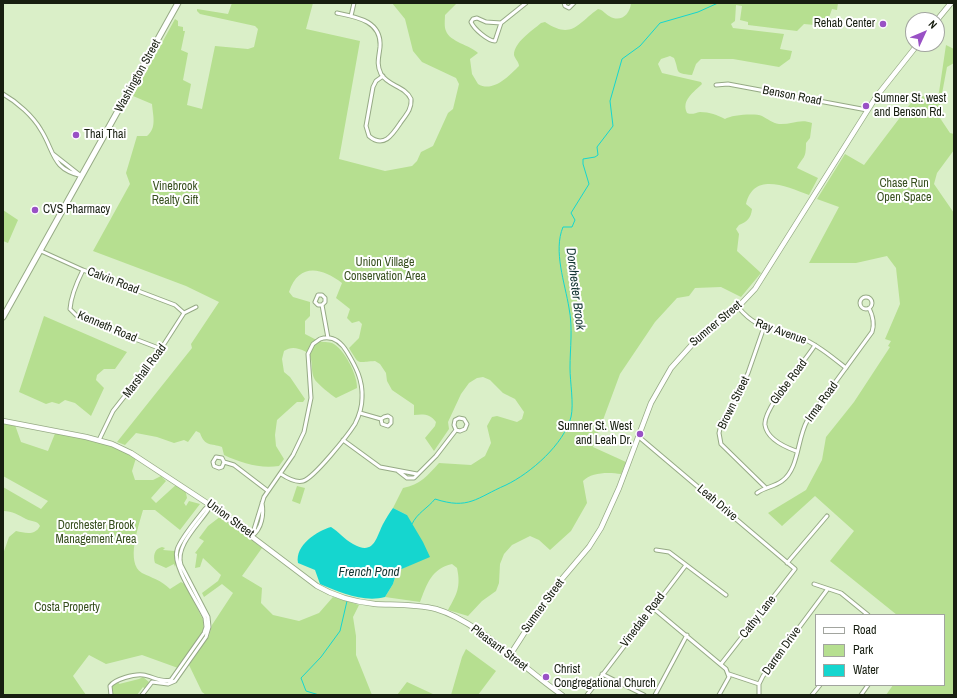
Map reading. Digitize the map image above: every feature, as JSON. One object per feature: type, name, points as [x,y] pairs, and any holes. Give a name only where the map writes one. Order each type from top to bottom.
[{"type":"main road","name":"Washington Street","points":[[3,317],[178,3]]},
{"type":"main road","points":[[944,12],[951,3]]},
{"type":"main road","name":"Sumner Street","points":[[510,655],[550,593],[594,540],[609,513],[651,403],[671,368],[696,339],[738,307],[764,276],[867,110],[912,52]]},
{"type":"main road","name":"Union Street","points":[[3,421],[99,440],[121,448],[140,458],[210,505],[311,582],[330,592],[366,603],[436,609],[454,616]]},
{"type":"main road","name":"Pleasant Street","points":[[454,616],[510,655],[562,695]]},
{"type":"street","points":[[351,16],[354,3]]},
{"type":"street","points":[[501,23],[486,22],[476,18],[471,22],[493,41],[497,38],[501,23],[526,3]]},
{"type":"street","points":[[564,3],[565,6],[569,8],[574,3]]},
{"type":"street","points":[[338,13],[364,19],[376,30],[380,41],[378,62],[382,76],[391,84],[406,92],[411,102],[409,111],[394,134],[388,139],[380,141],[369,136],[366,126],[373,87],[376,81],[382,76]]},
{"type":"street","name":"Benson Road","points":[[716,85],[728,84],[867,110]]},
{"type":"street","points":[[3,94],[17,105],[38,126],[55,161],[63,168],[74,174],[82,176]]},
{"type":"street","name":"Calvin Road","points":[[41,251],[83,270],[175,305],[184,312]]},
{"type":"street","name":"Kenneth Road","points":[[83,270],[75,287],[70,309],[78,317],[162,349]]},
{"type":"street","points":[[866,297],[871,299],[871,305],[869,308],[863,308],[860,305],[862,298],[866,297]]},
{"type":"street","points":[[322,305],[328,338]]},
{"type":"street","points":[[184,312],[196,307]]},
{"type":"street","name":"Ray Avenue","points":[[738,307],[748,320],[764,327],[797,336],[815,345],[846,368]]},
{"type":"street","name":"Irma Road","points":[[757,493],[765,487],[771,487],[783,481],[794,467],[801,434],[807,421],[864,345],[874,326],[873,315],[869,308]]},
{"type":"street","name":"Marshall Road","points":[[99,440],[113,411],[162,349],[184,312]]},
{"type":"street","name":"Brown Street","points":[[764,327],[748,373],[734,404],[722,421],[719,432],[721,444],[765,487]]},
{"type":"street","points":[[252,536],[258,532],[261,524],[262,503],[268,491],[281,474],[299,444],[309,415],[312,387],[308,357],[310,349],[317,340],[328,338],[336,340],[343,346],[359,373],[362,390],[360,412],[355,424],[343,440],[307,479],[294,481],[281,474]]},
{"type":"street","name":"Globe Road","points":[[796,452],[777,442],[767,430],[765,420],[767,412],[807,359],[815,345]]},
{"type":"street","points":[[360,412],[381,419]]},
{"type":"street","points":[[459,418],[464,419],[467,423],[466,428],[462,431],[456,430],[454,425],[455,421],[459,418]]},
{"type":"street","points":[[398,471],[410,479],[438,453],[456,430]]},
{"type":"street","name":"Leah Drive","points":[[639,437],[795,569]]},
{"type":"street","points":[[343,440],[380,467],[417,474]]},
{"type":"street","points":[[224,462],[236,466],[268,491]]},
{"type":"street","points":[[112,695],[110,687],[115,681],[142,675],[166,681],[172,679],[204,633],[206,620],[176,556],[179,549],[210,505]]},
{"type":"street","points":[[787,563],[826,516]]},
{"type":"street","points":[[656,550],[668,552],[726,595]]},
{"type":"street","name":"Vinedale Road","points":[[587,695],[686,565]]},
{"type":"street","name":"Cathy Lane","points":[[721,664],[795,569]]},
{"type":"street","points":[[814,584],[827,590],[841,593],[867,614]]},
{"type":"street","name":"Darren Drive","points":[[759,695],[759,684],[763,676],[827,590]]},
{"type":"street","points":[[151,682],[168,684],[175,681],[207,635],[209,627],[208,619],[194,594]]},
{"type":"street","points":[[653,608],[721,664],[729,674],[759,684]]},
{"type":"street","points":[[655,695],[687,635]]},
{"type":"street","points":[[602,674],[644,695]]},
{"type":"street","points":[[719,695],[729,674]]},
{"type":"street","points":[[149,677],[151,682]]},
{"type":"street","points":[[142,695],[151,682]]},
{"type":"street","points":[[812,695],[819,686]]},
{"type":"street","points":[[860,695],[867,686]]},
{"type":"green space","points":[[232,3],[313,3],[306,29],[360,41],[339,159],[385,171],[412,166],[417,161],[421,152],[433,146],[448,113],[453,109],[459,84],[456,78],[422,62],[413,51],[405,19],[392,3],[457,3],[445,15],[446,31],[448,35],[456,41],[478,53],[470,59],[472,74],[478,84],[489,86],[500,82],[519,66],[514,55],[517,46],[524,37],[541,23],[545,22],[562,30],[568,30],[574,28],[598,9],[617,19],[624,17],[629,11],[631,3],[838,3],[837,10],[832,9],[826,26],[804,24],[797,31],[748,25],[748,22],[740,20],[742,6],[736,5],[735,21],[731,24],[733,28],[784,34],[780,49],[792,51],[790,59],[779,67],[733,59],[701,59],[696,64],[692,75],[678,71],[674,58],[670,56],[661,59],[658,64],[662,73],[701,82],[702,84],[687,100],[687,113],[707,113],[725,119],[737,116],[759,115],[779,124],[788,124],[799,121],[812,123],[810,138],[806,143],[805,155],[797,168],[818,178],[809,195],[791,188],[772,184],[756,188],[750,194],[746,204],[752,209],[751,215],[736,229],[739,234],[737,251],[761,273],[741,297],[721,287],[695,288],[689,296],[677,298],[655,322],[620,374],[593,447],[626,462],[621,474],[595,474],[583,481],[587,503],[571,531],[550,550],[539,540],[530,536],[512,545],[504,554],[500,564],[499,583],[496,591],[482,601],[468,616],[448,610],[456,595],[459,580],[457,568],[452,564],[445,566],[434,573],[420,602],[385,597],[393,584],[397,571],[410,565],[407,515],[393,508],[403,488],[419,482],[439,463],[471,465],[485,456],[491,443],[487,426],[492,417],[497,416],[517,422],[522,419],[524,412],[515,399],[503,393],[490,380],[483,377],[477,378],[469,383],[461,394],[448,422],[449,429],[434,451],[425,438],[435,426],[436,422],[431,417],[426,415],[414,415],[414,405],[392,390],[387,381],[386,373],[380,364],[375,361],[359,362],[355,358],[349,348],[359,338],[362,324],[359,321],[352,323],[347,318],[350,309],[336,298],[342,283],[327,274],[319,271],[305,272],[293,282],[289,292],[293,297],[310,302],[310,316],[305,321],[305,334],[323,342],[332,343],[341,350],[353,370],[357,388],[336,398],[315,380],[309,354],[295,348],[284,351],[282,359],[284,372],[290,377],[305,399],[303,402],[297,402],[277,420],[275,435],[276,446],[284,459],[279,466],[258,466],[230,458],[224,455],[222,447],[206,443],[200,433],[196,431],[188,442],[184,440],[174,443],[157,437],[136,433],[125,445],[117,442],[192,348],[191,344],[219,302],[186,286],[93,251],[130,184],[126,173],[137,136],[147,136],[153,126],[152,104],[133,96],[175,19],[178,21],[178,26],[183,27],[183,31],[185,31],[181,50],[188,53],[183,80],[191,84],[187,105],[202,109],[215,46],[248,49],[254,47],[258,29],[255,26],[200,14],[197,11],[197,9],[228,14]]},
{"type":"green space","name":"Chase Run Open Space","points":[[946,45],[954,49],[954,63],[947,67],[938,115],[950,133],[954,134],[954,150],[937,173],[934,184],[954,213],[954,695],[886,695],[892,686],[945,686],[945,614],[896,614],[830,561],[854,531],[815,496],[782,526],[768,513],[806,490],[822,460],[826,437],[854,402],[890,347],[888,346],[891,341],[885,339],[900,304],[896,268],[887,256],[856,263],[809,263],[839,207],[817,199],[845,154],[864,165],[920,91],[922,96],[938,99]]},
{"type":"green space","points":[[3,210],[18,220],[8,243],[3,241]]},
{"type":"green space","points":[[44,316],[127,352],[115,369],[104,369],[97,375],[96,380],[104,388],[91,416],[75,403],[65,400],[59,404],[52,402],[46,404],[19,392]]},
{"type":"green space","points":[[3,422],[15,425],[21,442],[48,451],[56,431],[88,437],[118,447],[136,458],[132,471],[135,480],[153,480],[161,476],[166,481],[151,498],[156,503],[178,483],[185,488],[187,498],[184,503],[186,506],[189,501],[200,504],[180,530],[155,510],[143,510],[136,534],[134,561],[137,568],[142,573],[160,581],[170,589],[181,582],[186,585],[203,620],[204,631],[178,668],[142,655],[106,664],[89,655],[73,676],[86,695],[3,695],[3,554],[9,537],[16,531],[33,533],[40,526],[36,522],[10,512],[3,511],[3,487],[41,509],[48,501],[3,476]]},
{"type":"green space","points":[[297,486],[305,488],[300,504],[292,501]]},
{"type":"green space","points":[[221,516],[262,548],[242,576],[262,588],[261,603],[273,615],[299,621],[319,613],[333,597],[359,605],[353,617],[356,636],[356,655],[372,695],[206,695],[202,692],[189,665],[209,636],[212,625],[233,593],[222,584],[204,597],[202,593],[218,581],[221,575],[203,558],[200,567],[195,568],[197,554],[195,553],[204,541],[199,538],[208,526]]},
{"type":"green space","points":[[162,547],[165,548],[163,550],[175,551],[175,567],[174,564],[166,568],[155,563],[155,553],[157,549]]},
{"type":"green space","points":[[466,649],[496,671],[478,695],[451,695],[462,657]]},
{"type":"green space","points":[[143,677],[149,682],[145,689],[143,687],[137,695],[112,695],[111,687],[118,681],[119,684]]},
{"type":"green space","points":[[407,682],[435,695],[397,695]]},
{"type":"water","name":"French Pond","points":[[393,508],[407,515],[430,557],[397,571],[393,584],[385,597],[369,599],[360,598],[335,590],[320,584],[315,570],[298,563],[298,556],[303,545],[314,535],[331,527],[353,544],[360,547],[370,547],[376,540],[383,524]]},
{"type":"waterway","name":"Dorchester Brook","points":[[412,524],[414,520],[435,499],[447,502],[464,503],[479,498],[516,480],[545,457],[554,447],[567,427],[571,417],[572,406],[570,368],[571,323],[559,257],[559,246],[563,227],[572,227],[575,220],[571,213],[589,184],[583,159],[598,155],[597,147],[613,126],[610,101],[622,59],[640,46],[660,23],[698,12],[718,3]]},
{"type":"waterway","name":"Dorchester Brook","points":[[319,695],[306,691],[301,678],[321,657],[340,631],[347,601]]},
{"type":"place","name":"Rehab Center","points":[[883,24]]},
{"type":"place","name":"Sumner St. west and Benson Rd.","points":[[866,106]]},
{"type":"place","name":"Thai Thai","points":[[76,135]]},
{"type":"place","name":"CVS Pharmacy","points":[[35,210]]},
{"type":"place","name":"Sumner St. West and Leah Dr.","points":[[640,434]]},
{"type":"place","name":"Christ Congregational Church","points":[[546,677]]},
{"type":"park label","name":"Vinebrook Realty Gift","points":[[175,194]]},
{"type":"park label","name":"Union Village Conservation Area","points":[[385,270]]},
{"type":"park label","name":"Dorchester Brook Management Area","points":[[96,533]]},
{"type":"park label","name":"Costa Property","points":[[67,608]]}]
